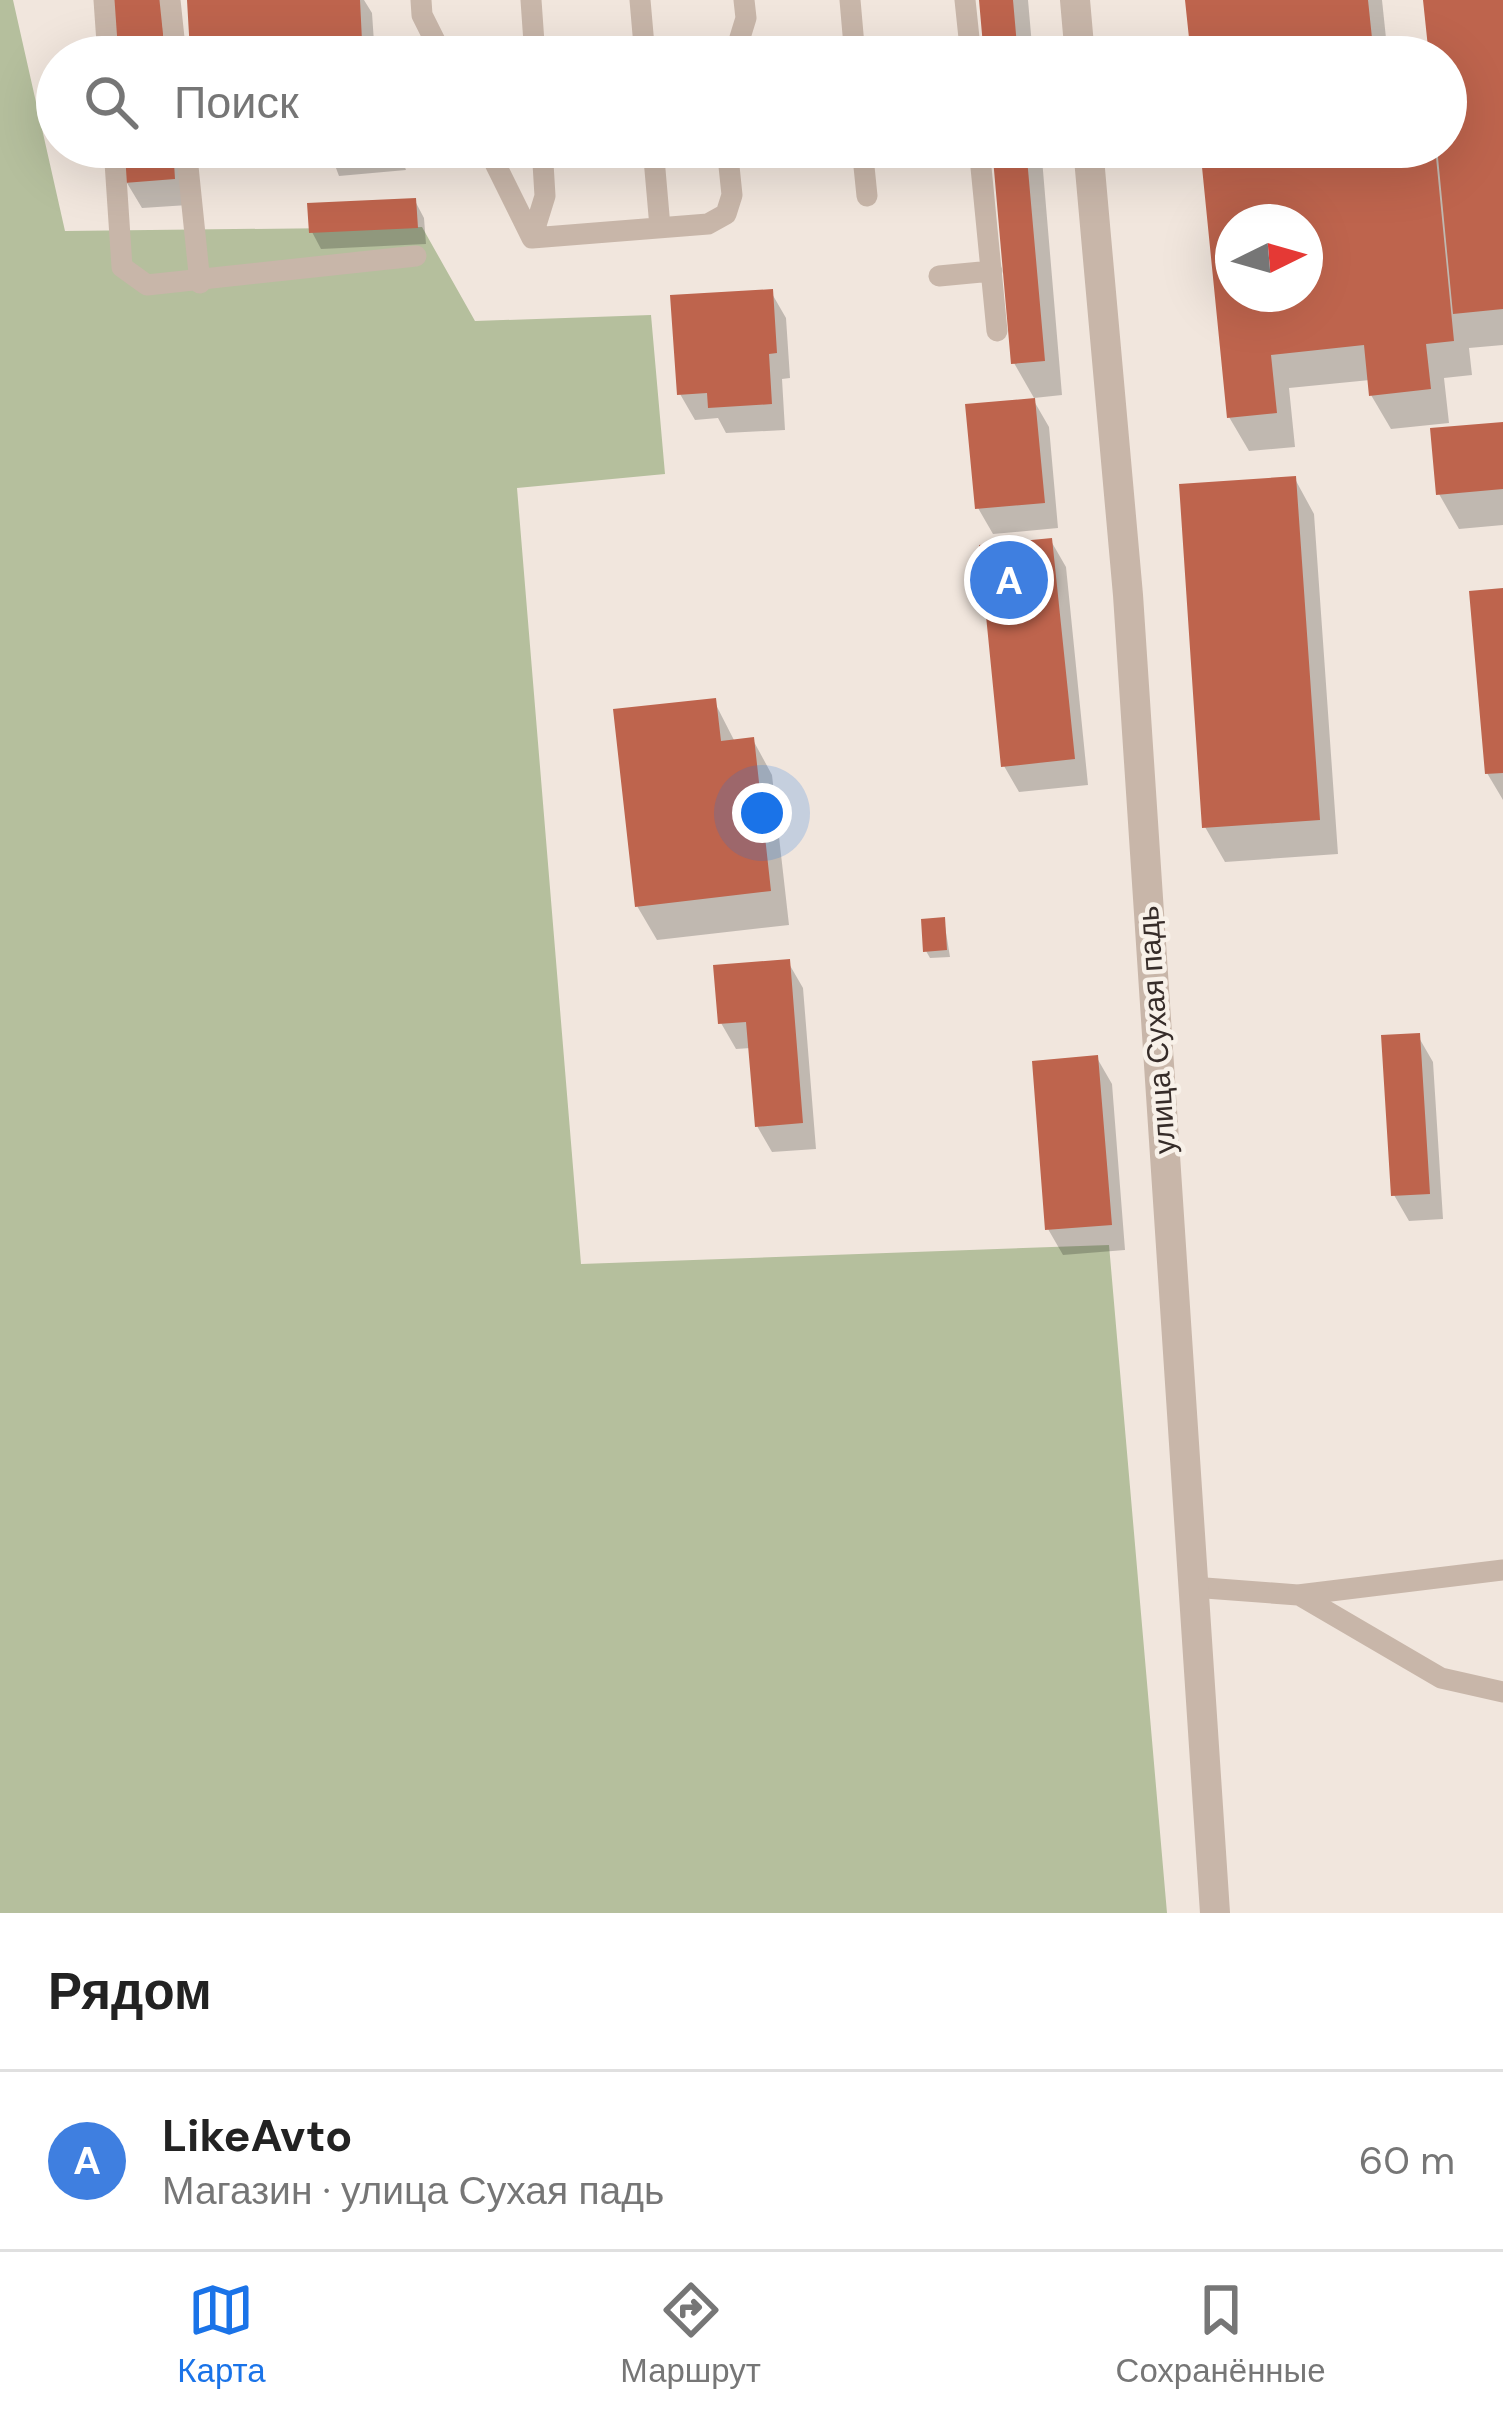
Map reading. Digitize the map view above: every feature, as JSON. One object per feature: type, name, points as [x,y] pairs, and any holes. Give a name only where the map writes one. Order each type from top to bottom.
[{"type":"street","points":[[1075,0],[1078,36]]},
{"type":"street","name":"улица Сухая падь","points":[[1090,168],[1128,596],[1216,1913]]},
{"type":"lane","points":[[104,0],[107,36]]},
{"type":"lane","points":[[170,0],[174,36]]},
{"type":"lane","points":[[421,0],[422,15],[432,36]]},
{"type":"lane","points":[[531,0],[534,36]]},
{"type":"lane","points":[[640,0],[643,36]]},
{"type":"lane","points":[[740,36],[746,18],[744,0]]},
{"type":"lane","points":[[850,0],[853,36]]},
{"type":"lane","points":[[965,0],[968,36]]},
{"type":"lane","points":[[115,168],[122,268],[147,285],[200,283],[416,256]]},
{"type":"lane","points":[[188,168],[200,283]]},
{"type":"lane","points":[[497,168],[532,238]]},
{"type":"lane","points":[[532,238],[545,196],[543,168]]},
{"type":"lane","points":[[655,168],[660,227]]},
{"type":"lane","points":[[532,238],[708,224],[726,214],[732,195],[730,168]]},
{"type":"lane","points":[[864,168],[867,196]]},
{"type":"lane","points":[[982,168],[997,331]]},
{"type":"lane","points":[[939,276],[992,271]]},
{"type":"lane","points":[[1192,1587],[1298,1594],[1503,1570]]},
{"type":"lane","points":[[1298,1594],[1441,1678],[1503,1692]]},
{"type":"green space","points":[[0,0],[13,0],[36,102],[36,168],[51,168],[65,231],[422,227],[475,321],[651,315],[665,474],[517,488],[581,1264],[1109,1245],[1167,1913],[0,1913]]},
{"type":"building","points":[[109,0],[161,0],[164,36],[112,36]]},
{"type":"building","points":[[187,0],[360,0],[362,36],[189,36]]},
{"type":"building","points":[[979,0],[1013,0],[1016,36],[982,36]]},
{"type":"building","points":[[1185,0],[1368,0],[1372,36],[1189,36]]},
{"type":"building","points":[[1423,0],[1503,0],[1503,309],[1453,314],[1439,168],[1467,168],[1467,36],[1427,36]]},
{"type":"building","points":[[123,168],[174,168],[175,179],[124,183]]},
{"type":"building","points":[[994,168],[1028,168],[1045,361],[1011,364]]},
{"type":"building","points":[[1202,168],[1437,168],[1454,341],[1426,344],[1431,389],[1369,396],[1364,345],[1271,355],[1277,413],[1227,418],[1216,312],[1323,312],[1323,204],[1215,204],[1215,298]]},
{"type":"building","points":[[416,198],[418,228],[309,233],[307,203]]},
{"type":"building","points":[[773,289],[777,353],[769,354],[772,404],[708,408],[707,393],[677,395],[670,295]]},
{"type":"building","points":[[1035,398],[1045,503],[975,509],[965,404]]},
{"type":"building","points":[[1503,422],[1503,489],[1436,495],[1430,428]]},
{"type":"building","points":[[1296,476],[1320,820],[1202,828],[1179,484]]},
{"type":"building","points":[[1052,538],[1075,759],[1001,767],[979,545]]},
{"type":"building","points":[[1503,588],[1503,773],[1485,774],[1469,591]]},
{"type":"building","points":[[716,698],[721,741],[754,737],[771,891],[635,907],[613,709]]},
{"type":"building","points":[[945,917],[947,950],[923,952],[921,919]]},
{"type":"building","points":[[790,959],[803,1123],[755,1127],[746,1022],[718,1024],[713,965]]},
{"type":"building","points":[[1420,1033],[1430,1194],[1391,1196],[1381,1035]]},
{"type":"building","points":[[1098,1055],[1112,1225],[1045,1230],[1032,1061]]},
{"type":"place","name":"LikeAvto","points":[[1009,580]]}]
